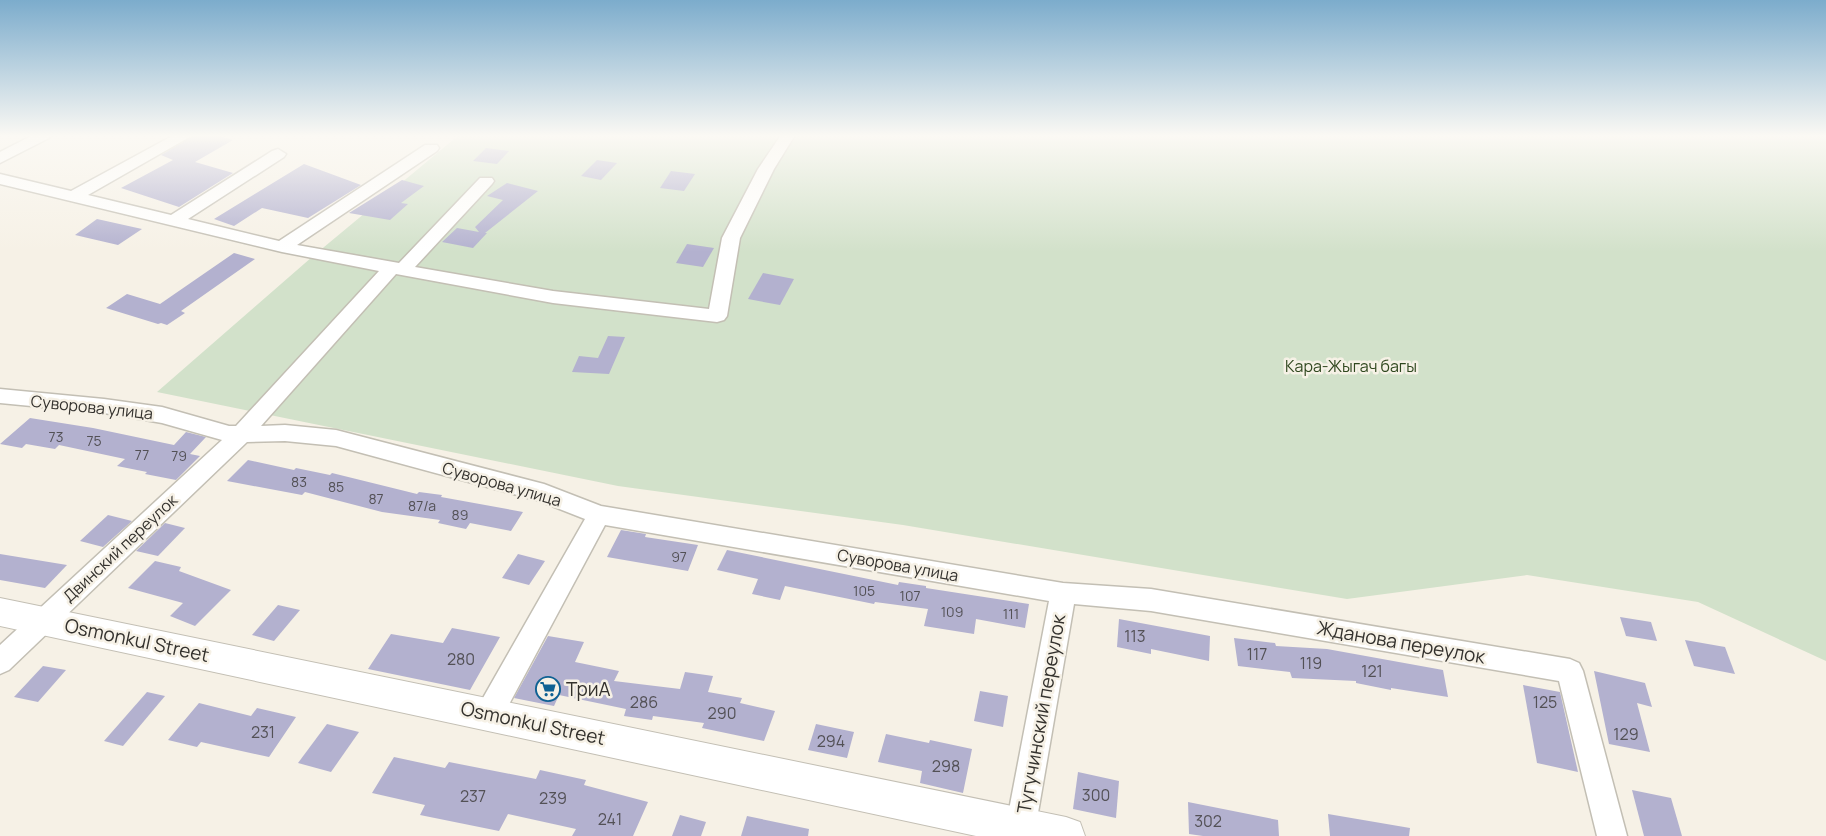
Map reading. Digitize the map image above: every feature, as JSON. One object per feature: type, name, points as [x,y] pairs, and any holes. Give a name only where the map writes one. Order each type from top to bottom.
[{"type":"street","points":[[73,197],[115,174]]},
{"type":"street","points":[[174,221],[247,174]]},
{"type":"street","points":[[282,247],[392,174]]},
{"type":"street","points":[[0,179],[282,247],[534,294],[670,313],[717,316],[731,238],[763,174]]},
{"type":"street","name":"Двинский переулок","points":[[0,662],[240,434],[398,268],[486,181]]},
{"type":"street","name":"Суворова улица","points":[[0,396],[104,406],[162,415],[229,434],[285,433],[336,438],[544,493],[599,515],[1063,593]]},
{"type":"street","points":[[489,714],[599,515]]},
{"type":"street","name":"Тугучинский переулок","points":[[1020,831],[1063,593]]},
{"type":"street","name":"Жданова переулок","points":[[1063,593],[1151,600],[1570,671],[1612,836]]},
{"type":"street","name":"Osmonkul Street","points":[[0,612],[489,714],[1020,831],[1066,836]]},
{"type":"green space","name":"Кара-Жыгач багы","points":[[412,174],[1826,174],[1826,661],[1698,602],[1527,575],[1347,599],[903,525],[618,486],[157,392],[312,257]]},
{"type":"building","points":[[147,174],[231,174],[179,207],[121,188]]},
{"type":"building","points":[[288,174],[331,174],[361,185],[308,218],[262,208],[234,226],[214,219]]},
{"type":"building","points":[[583,174],[607,174],[601,180],[581,176]]},
{"type":"building","points":[[669,174],[695,174],[684,191],[660,188]]},
{"type":"building","points":[[402,180],[424,186],[401,203],[408,204],[390,220],[349,213]]},
{"type":"building","points":[[507,183],[538,191],[485,233],[487,233],[473,248],[442,242],[457,228],[479,232],[475,227],[503,200],[487,196]]},
{"type":"building","points":[[97,219],[142,229],[118,245],[75,235]]},
{"type":"building","points":[[687,244],[714,248],[703,267],[676,263]]},
{"type":"building","points":[[234,253],[255,259],[181,311],[185,313],[167,325],[106,308],[127,294],[160,304]]},
{"type":"building","points":[[763,273],[794,279],[780,305],[748,299]]},
{"type":"building","points":[[608,336],[625,337],[609,374],[572,372],[579,356],[598,358]]},
{"type":"building","points":[[30,418],[93,428],[174,445],[186,432],[206,437],[190,454],[200,456],[176,480],[117,466],[125,459],[59,445],[55,449],[26,444],[22,448],[0,444]]},
{"type":"building","points":[[248,460],[294,470],[296,468],[330,475],[332,473],[417,494],[419,492],[442,495],[441,497],[523,512],[511,531],[470,523],[466,529],[438,523],[440,520],[382,512],[305,492],[302,495],[227,481]]},
{"type":"building","points":[[108,515],[132,521],[103,547],[80,541]]},
{"type":"building","points":[[165,523],[185,528],[158,556],[136,551]]},
{"type":"building","points":[[621,530],[646,534],[645,537],[698,545],[688,571],[607,557]]},
{"type":"building","points":[[727,550],[898,585],[899,582],[1029,604],[1025,628],[976,619],[974,634],[924,626],[928,609],[875,602],[874,604],[785,586],[780,600],[752,594],[758,579],[717,570]]},
{"type":"building","points":[[0,554],[67,565],[45,588],[0,580]]},
{"type":"building","points":[[518,554],[545,561],[529,585],[502,578]]},
{"type":"building","points":[[155,561],[181,567],[179,571],[231,590],[195,626],[170,616],[183,603],[128,588]]},
{"type":"building","points":[[278,605],[300,610],[274,641],[252,635]]},
{"type":"building","points":[[1620,617],[1651,622],[1657,641],[1626,636]]},
{"type":"building","points":[[1119,619],[1210,636],[1209,661],[1151,649],[1151,654],[1117,647]]},
{"type":"building","points":[[452,628],[500,637],[470,690],[368,669],[391,634],[443,643]]},
{"type":"building","points":[[548,636],[584,642],[575,662],[619,671],[614,681],[680,689],[685,672],[713,676],[708,692],[742,698],[740,703],[775,711],[764,741],[702,728],[704,723],[653,716],[652,720],[624,716],[626,709],[559,695],[554,706],[514,698]]},
{"type":"building","points":[[1234,638],[1275,643],[1276,646],[1327,649],[1443,670],[1448,697],[1391,688],[1391,690],[1356,683],[1356,681],[1292,678],[1290,672],[1238,666]]},
{"type":"building","points":[[1685,640],[1725,647],[1735,674],[1694,666]]},
{"type":"building","points":[[43,666],[66,670],[38,702],[14,697]]},
{"type":"building","points":[[1594,671],[1645,683],[1652,707],[1637,703],[1650,752],[1609,744]]},
{"type":"building","points":[[1523,685],[1560,692],[1578,772],[1537,763]]},
{"type":"building","points":[[980,691],[1008,696],[1003,727],[974,721]]},
{"type":"building","points":[[147,692],[165,696],[123,746],[104,741]]},
{"type":"building","points":[[199,703],[251,716],[257,708],[296,717],[269,757],[201,742],[197,747],[168,740]]},
{"type":"building","points":[[327,724],[359,732],[331,772],[298,763]]},
{"type":"building","points":[[816,724],[854,732],[847,758],[808,750]]},
{"type":"building","points":[[886,734],[929,743],[930,740],[972,749],[963,793],[920,783],[922,771],[878,762]]},
{"type":"building","points":[[394,757],[445,768],[449,762],[536,779],[540,770],[586,780],[584,785],[648,802],[633,836],[572,836],[576,829],[508,814],[499,831],[420,815],[425,805],[372,793]]},
{"type":"building","points":[[1078,772],[1119,781],[1116,818],[1073,809]]},
{"type":"building","points":[[1632,790],[1671,798],[1682,836],[1644,836]]},
{"type":"building","points":[[1188,802],[1278,820],[1279,836],[1203,836],[1189,834]]},
{"type":"building","points":[[1328,814],[1410,828],[1409,836],[1330,836]]},
{"type":"building","points":[[680,815],[706,822],[701,836],[672,836]]},
{"type":"building","points":[[747,816],[809,829],[808,836],[741,836]]},
{"type":"place","name":"ТриА","points":[[548,689]]}]
